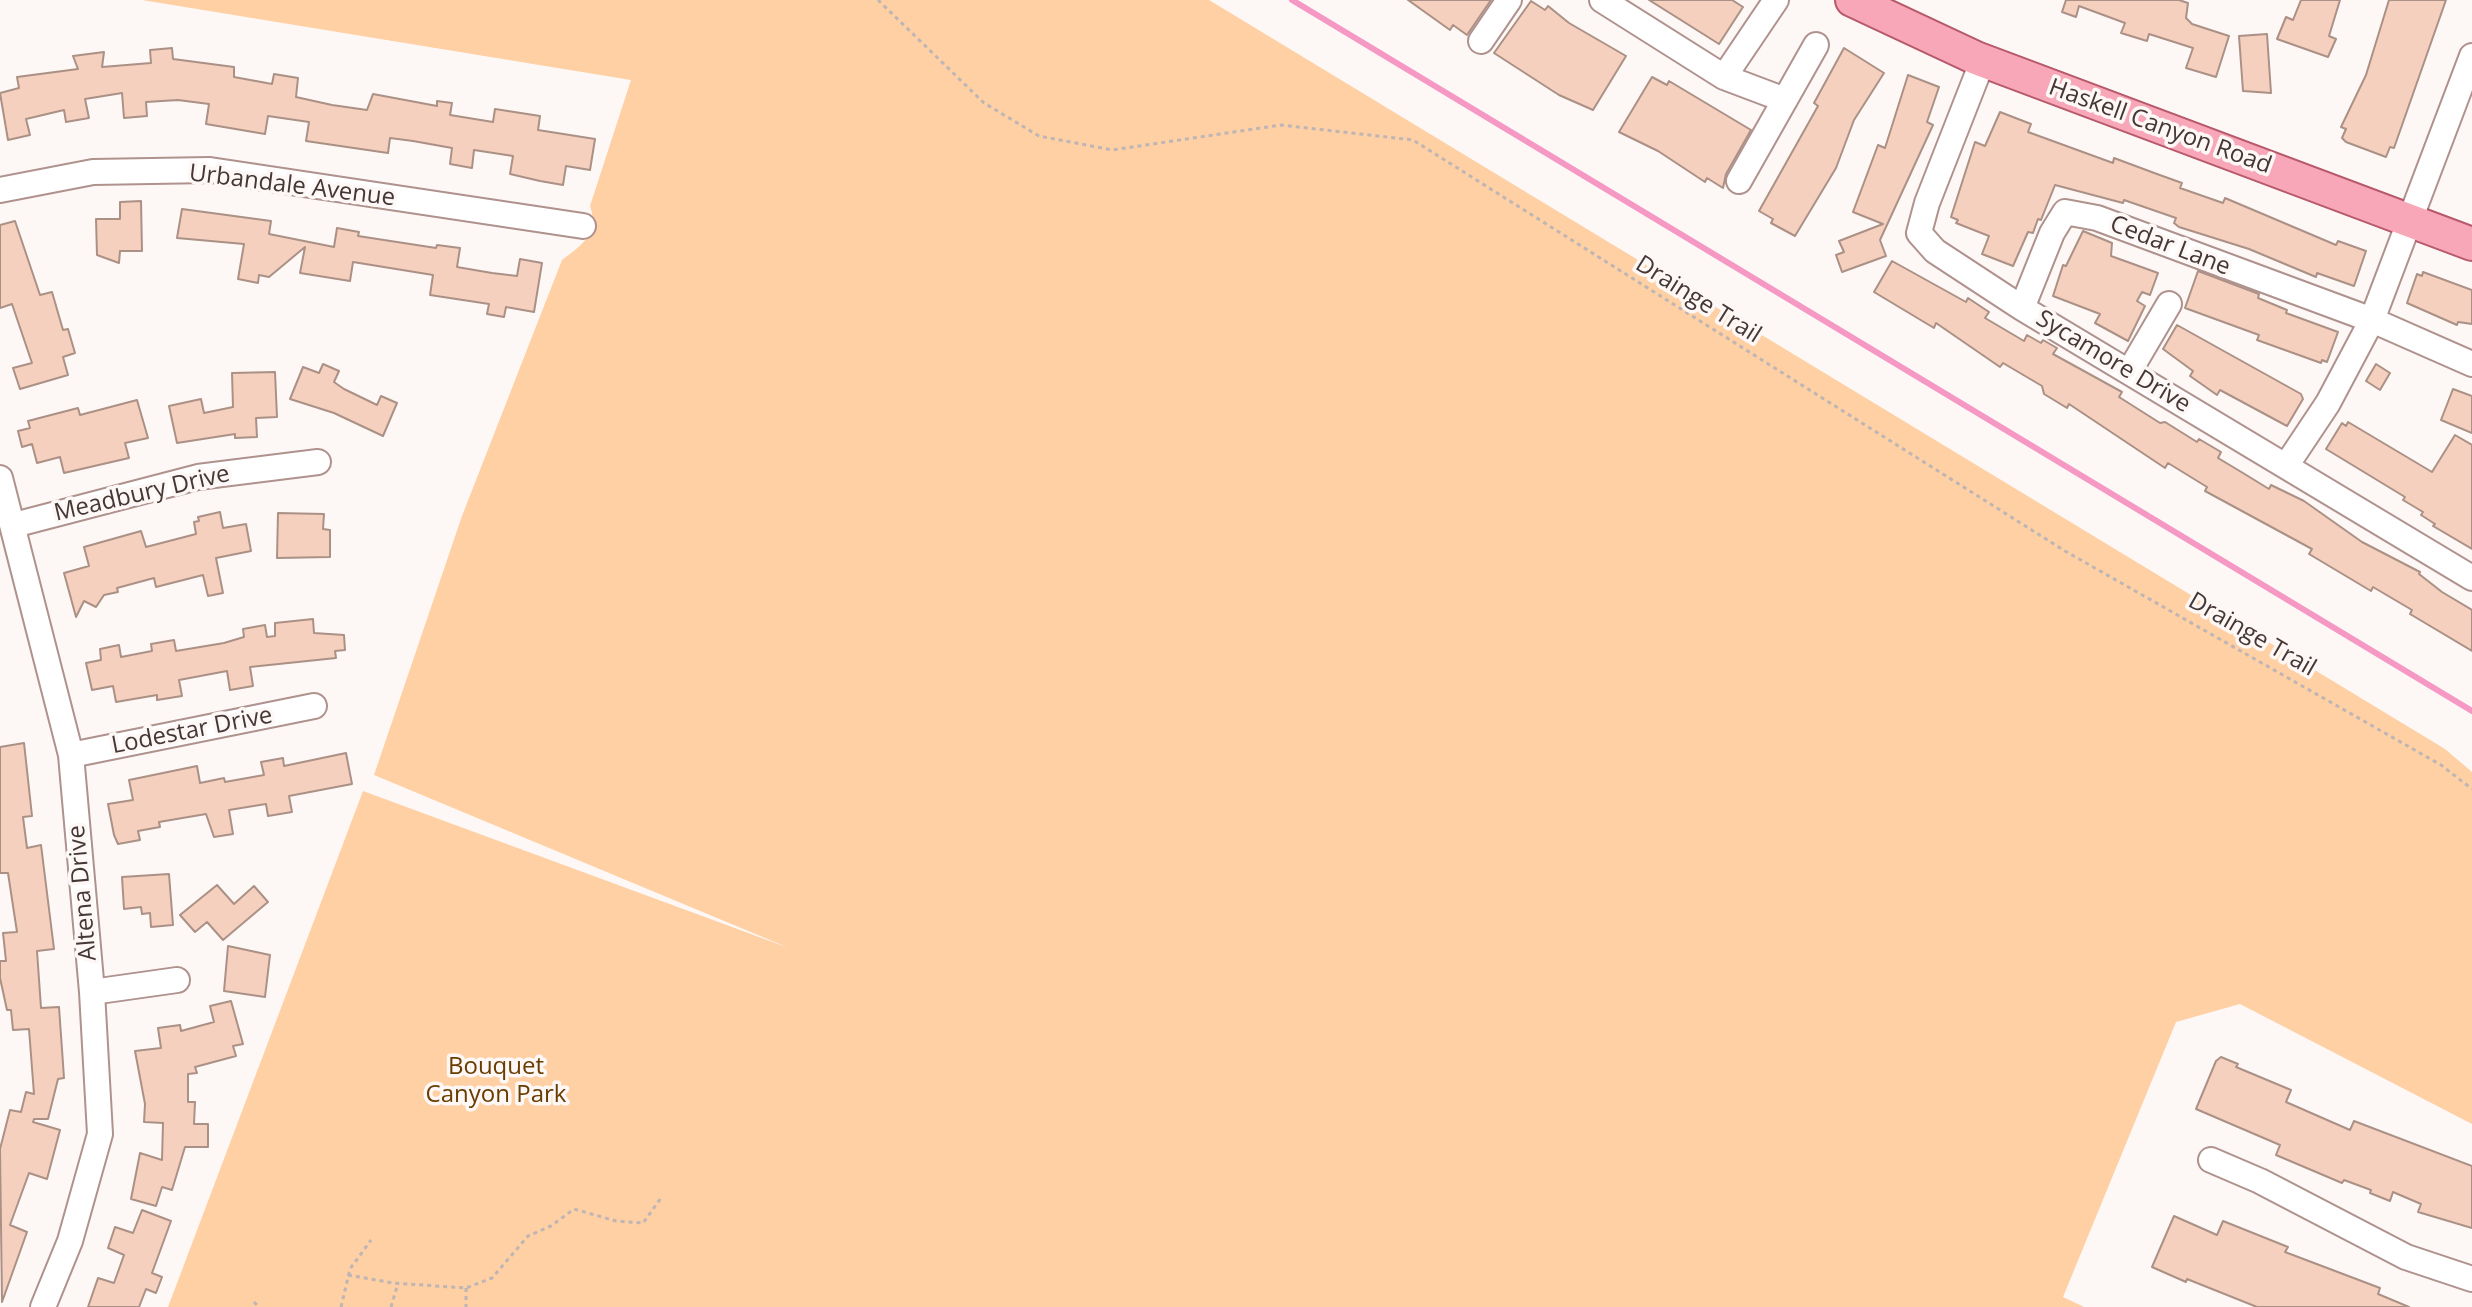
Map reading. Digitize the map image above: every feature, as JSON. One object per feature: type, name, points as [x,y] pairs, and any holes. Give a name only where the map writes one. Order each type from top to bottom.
[{"type":"main road","name":"Haskell Canyon Road","points":[[1852,0],[1983,60],[2472,244]]},
{"type":"street","points":[[1481,41],[1509,0]]},
{"type":"street","points":[[1602,0],[1724,77],[1785,100]]},
{"type":"street","points":[[1724,77],[1776,0]]},
{"type":"street","points":[[1739,181],[1816,45]]},
{"type":"street","points":[[2286,466],[2328,403],[2372,320],[2472,56]]},
{"type":"street","name":"Sycamore Drive","points":[[1983,60],[1927,203],[1919,233],[1935,251],[2022,308],[2472,578]]},
{"type":"street","name":"Urbandale Avenue","points":[[0,190],[93,172],[210,170],[583,226]]},
{"type":"street","name":"Cedar Lane","points":[[2022,308],[2052,233],[2065,212],[2097,218],[2372,320]]},
{"type":"street","points":[[2129,372],[2169,304]]},
{"type":"street","points":[[2372,320],[2472,364]]},
{"type":"street","name":"Meadbury Drive","points":[[14,525],[198,477],[318,462]]},
{"type":"street","name":"Altena Drive","points":[[0,478],[71,755],[92,992],[100,1134],[70,1241],[43,1307]]},
{"type":"street","name":"Lodestar Drive","points":[[71,755],[314,706]]},
{"type":"street","points":[[92,992],[177,980]]},
{"type":"street","points":[[2211,1160],[2260,1181],[2406,1257],[2472,1279]]},
{"type":"path","name":"Drainge Trail","points":[[878,0],[984,103],[1039,136],[1112,150],[1281,125],[1413,140],[2065,551],[2441,765],[2472,789]]},
{"type":"path","points":[[348,1275],[398,1283],[466,1288],[492,1278],[528,1236],[551,1226],[574,1209],[616,1221],[643,1223],[661,1198]]},
{"type":"path","points":[[341,1307],[348,1275],[371,1240]]},
{"type":"path","points":[[391,1307],[398,1283]]},
{"type":"path","points":[[466,1288],[466,1307]]},
{"type":"path","points":[[254,1302],[259,1307]]},
{"type":"green space","name":"Bouquet Canyon Park","points":[[142,0],[1209,0],[2445,749],[2472,772],[2472,1124],[2240,1004],[2176,1022],[2063,1297],[2084,1307],[168,1307],[363,791],[789,948],[374,775],[462,516],[562,260],[591,231],[590,206],[631,80]]},
{"type":"building","points":[[1408,0],[1491,0],[1467,35],[1453,25],[1450,30]]},
{"type":"building","points":[[1649,0],[1732,0],[1743,7],[1719,44]]},
{"type":"building","points":[[2066,0],[2179,0],[2188,3],[2186,18],[2192,24],[2229,36],[2216,77],[2186,68],[2193,48],[2149,34],[2147,41],[2121,33],[2125,23],[2079,6],[2076,17],[2062,12]]},
{"type":"building","points":[[2301,0],[2340,0],[2329,36],[2336,39],[2328,57],[2277,39],[2286,17],[2293,20]]},
{"type":"building","points":[[2389,0],[2446,0],[2394,148],[2390,147],[2386,157],[2346,142],[2342,138],[2346,129],[2341,127],[2366,75]]},
{"type":"building","points":[[1531,1],[1545,10],[1548,6],[1569,23],[1626,56],[1593,110],[1559,95],[1494,53]]},
{"type":"building","points":[[2267,34],[2271,93],[2243,91],[2239,36]]},
{"type":"building","points":[[172,48],[173,59],[234,67],[234,77],[272,84],[274,74],[298,78],[296,97],[332,105],[367,110],[373,94],[437,106],[437,101],[452,103],[450,115],[493,122],[495,109],[540,116],[538,130],[595,139],[590,170],[566,166],[563,185],[510,174],[513,156],[474,150],[472,168],[450,164],[452,148],[413,141],[390,138],[388,153],[306,141],[309,122],[268,116],[265,134],[206,124],[209,104],[178,100],[146,102],[147,116],[124,118],[122,93],[85,99],[89,118],[66,122],[64,110],[26,119],[30,135],[8,140],[0,93],[19,88],[17,77],[78,69],[73,56],[104,52],[102,67],[151,63],[150,50]]},
{"type":"building","points":[[1844,48],[1884,73],[1854,120],[1836,168],[1795,236],[1771,223],[1773,219],[1759,211],[1818,106],[1814,103]]},
{"type":"building","points":[[1908,75],[1939,87],[1927,122],[1933,125],[1880,240],[1886,256],[1842,272],[1836,255],[1844,252],[1839,241],[1883,224],[1853,212],[1878,145],[1885,148]]},
{"type":"building","points":[[1652,77],[1667,85],[1669,81],[1751,130],[1726,174],[1723,188],[1707,178],[1705,182],[1658,151],[1619,132]]},
{"type":"building","points":[[2000,112],[2031,124],[2028,132],[2113,163],[2114,158],[2182,183],[2180,188],[2223,203],[2225,198],[2336,245],[2338,241],[2366,251],[2354,286],[2317,273],[2316,277],[2249,249],[2179,227],[2174,223],[2176,218],[2124,200],[2123,203],[2055,185],[2041,220],[2038,219],[2033,233],[2028,232],[2013,266],[1982,254],[1989,236],[1956,223],[1958,220],[1951,217],[1975,142],[1985,146]]},
{"type":"building","points":[[141,201],[142,251],[120,251],[119,263],[97,255],[96,219],[120,219],[120,202]]},
{"type":"building","points":[[182,209],[271,221],[269,234],[334,247],[337,228],[359,232],[358,236],[436,248],[437,245],[460,248],[457,267],[492,273],[517,276],[520,259],[542,263],[534,312],[506,307],[504,317],[487,314],[489,304],[430,295],[433,275],[353,262],[350,281],[300,273],[305,247],[269,277],[259,275],[258,283],[238,279],[244,244],[177,238]]},
{"type":"building","points":[[15,221],[40,295],[52,292],[63,330],[68,329],[75,353],[63,357],[68,375],[20,389],[13,368],[32,363],[12,304],[0,308],[0,225]]},
{"type":"building","points":[[2083,231],[2112,243],[2111,256],[2158,273],[2150,295],[2142,292],[2137,301],[2145,306],[2128,341],[2095,323],[2100,314],[2053,296],[2063,265],[2066,266]]},
{"type":"building","points":[[1892,261],[1966,302],[1968,298],[1989,312],[1985,318],[2024,341],[2027,335],[2057,348],[2053,354],[2122,392],[2119,397],[2160,423],[2165,422],[2197,442],[2199,439],[2221,452],[2218,458],[2269,489],[2271,485],[2304,501],[2362,542],[2420,572],[2442,592],[2472,610],[2472,651],[2410,614],[2412,610],[2373,587],[2371,591],[2309,554],[2312,549],[2205,491],[2207,487],[2168,463],[2165,468],[2069,404],[2067,408],[2044,394],[2042,386],[2003,363],[2000,367],[1936,323],[1934,328],[1874,292]]},
{"type":"building","points":[[2198,271],[2259,294],[2258,298],[2287,310],[2286,313],[2338,332],[2327,362],[2322,360],[2321,363],[2257,340],[2259,335],[2185,308]]},
{"type":"building","points":[[2423,272],[2472,290],[2472,324],[2458,322],[2457,325],[2407,303],[2417,274],[2422,276]]},
{"type":"building","points":[[2177,325],[2301,394],[2303,399],[2287,426],[2220,390],[2217,395],[2190,376],[2193,371],[2163,349]]},
{"type":"building","points":[[323,364],[339,371],[334,382],[344,389],[377,405],[381,396],[397,403],[383,436],[334,413],[290,399],[303,367],[319,373]]},
{"type":"building","points":[[2376,364],[2390,373],[2380,390],[2366,381]]},
{"type":"building","points":[[275,372],[277,417],[256,418],[257,437],[235,438],[235,434],[177,443],[169,406],[201,399],[204,413],[233,407],[232,373]]},
{"type":"building","points":[[2453,389],[2472,396],[2472,433],[2441,420]]},
{"type":"building","points":[[137,400],[148,438],[125,443],[129,458],[64,473],[60,457],[37,463],[32,444],[22,447],[18,431],[30,428],[28,421],[78,408],[80,415]]},
{"type":"building","points":[[2348,422],[2432,472],[2455,435],[2472,445],[2472,549],[2433,526],[2435,524],[2421,515],[2423,512],[2403,500],[2405,497],[2326,449],[2342,423],[2346,426]]},
{"type":"building","points":[[220,512],[223,528],[246,524],[251,551],[216,558],[223,593],[208,596],[203,575],[156,587],[154,578],[117,588],[118,592],[104,595],[96,607],[84,601],[76,617],[64,573],[89,566],[84,547],[141,531],[146,547],[196,534],[194,522],[199,521],[198,517]]},
{"type":"building","points":[[278,513],[324,514],[323,529],[330,530],[330,557],[277,558]]},
{"type":"building","points":[[313,619],[314,633],[344,635],[345,650],[335,651],[336,658],[250,667],[253,686],[230,690],[227,671],[179,680],[182,696],[157,700],[157,695],[116,702],[113,686],[92,690],[86,663],[101,660],[100,649],[119,645],[121,657],[152,651],[151,644],[174,640],[176,651],[224,643],[244,637],[243,629],[265,625],[267,637],[275,636],[275,623]]},
{"type":"building","points":[[24,743],[32,816],[23,817],[27,848],[41,845],[54,949],[37,951],[41,1008],[59,1007],[64,1078],[58,1079],[48,1119],[34,1119],[33,1122],[60,1130],[47,1179],[29,1173],[10,1225],[27,1232],[2,1302],[0,1149],[10,1110],[21,1112],[26,1092],[34,1094],[29,1029],[13,1030],[11,1010],[7,1010],[0,978],[0,961],[6,961],[3,933],[17,932],[8,873],[0,873],[0,747]]},
{"type":"building","points":[[346,753],[352,784],[289,796],[292,812],[268,816],[266,804],[229,810],[233,834],[214,837],[206,814],[159,822],[160,827],[138,831],[140,840],[118,844],[114,835],[108,804],[133,800],[129,780],[197,766],[200,783],[224,778],[225,782],[264,775],[261,762],[283,758],[284,766]]},
{"type":"building","points":[[169,874],[173,925],[151,927],[150,913],[142,914],[141,907],[124,909],[122,877]]},
{"type":"building","points":[[217,885],[234,904],[254,886],[268,902],[223,940],[207,922],[195,932],[180,915]]},
{"type":"building","points":[[228,946],[270,955],[265,997],[224,991]]},
{"type":"building","points":[[231,1001],[243,1044],[233,1046],[236,1056],[195,1067],[197,1073],[188,1074],[188,1102],[195,1102],[194,1124],[208,1124],[208,1147],[185,1147],[172,1190],[162,1187],[156,1206],[131,1199],[140,1153],[162,1160],[163,1123],[144,1122],[145,1104],[135,1051],[161,1048],[158,1028],[180,1025],[181,1031],[214,1022],[210,1006]]},
{"type":"building","points":[[2221,1057],[2238,1064],[2236,1067],[2291,1090],[2286,1102],[2350,1130],[2354,1121],[2472,1166],[2472,1228],[2418,1212],[2421,1204],[2393,1192],[2390,1201],[2370,1193],[2371,1190],[2344,1180],[2342,1183],[2276,1155],[2280,1145],[2196,1109],[2216,1061]]},
{"type":"building","points":[[142,1210],[171,1221],[152,1273],[162,1277],[156,1293],[146,1289],[139,1307],[88,1307],[98,1278],[114,1283],[124,1255],[108,1248],[115,1227],[133,1233]]},
{"type":"building","points":[[2174,1216],[2217,1235],[2223,1221],[2288,1247],[2285,1252],[2380,1288],[2378,1294],[2409,1307],[2257,1307],[2187,1279],[2186,1282],[2152,1267]]},
{"type":"waterway","points":[[1292,0],[2472,711]]}]
